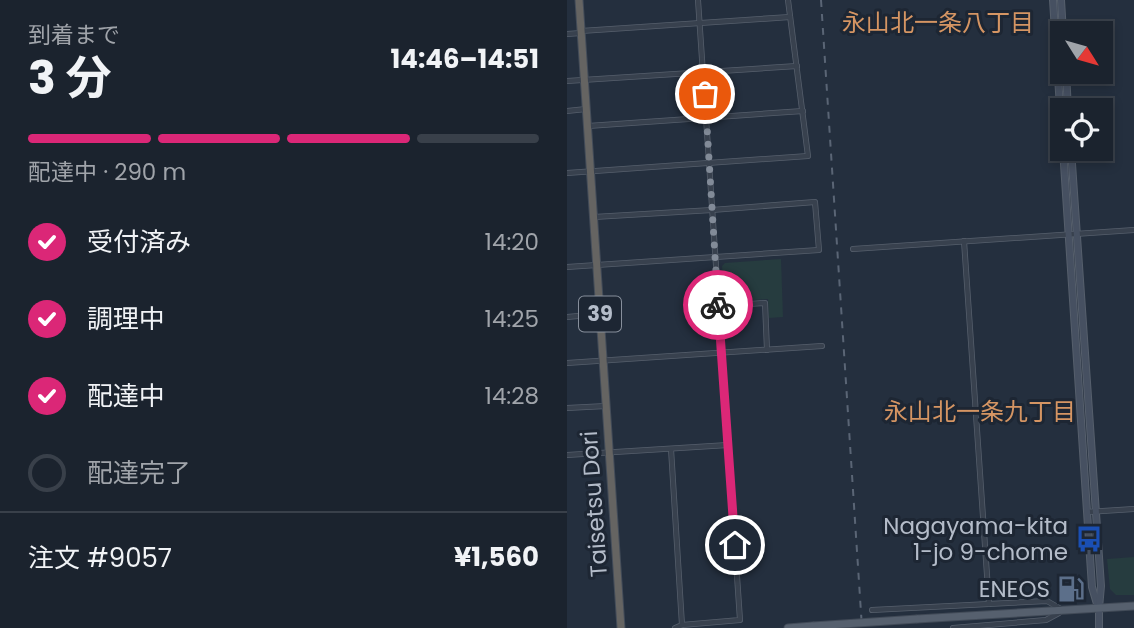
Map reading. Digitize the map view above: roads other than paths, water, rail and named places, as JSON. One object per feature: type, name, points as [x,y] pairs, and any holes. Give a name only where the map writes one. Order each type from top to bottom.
[{"type":"highway","name":"Taisetsu Dori","points":[[581,0],[621,628]]},
{"type":"main road","points":[[1053,0],[1059,98]]},
{"type":"main road","points":[[1061,0],[1062,21]]},
{"type":"main road","points":[[1064,161],[1096,512],[1101,586],[1099,628]]},
{"type":"main road","points":[[1071,161],[1072,234],[1087,512],[1092,587],[1099,608]]},
{"type":"main road","points":[[788,628],[1134,606]]},
{"type":"street","points":[[675,628],[682,625],[740,620],[698,0]]},
{"type":"street","points":[[567,173],[808,156],[788,0]]},
{"type":"street","points":[[567,34],[790,17]]},
{"type":"street","points":[[567,81],[797,65]]},
{"type":"street","points":[[567,111],[587,109]]},
{"type":"street","points":[[587,126],[803,111]]},
{"type":"street","points":[[567,267],[818,250],[815,202],[594,217]]},
{"type":"street","points":[[853,249],[1134,230]]},
{"type":"street","points":[[964,241],[989,604]]},
{"type":"street","points":[[719,306],[765,303],[767,350]]},
{"type":"street","points":[[567,317],[600,314]]},
{"type":"street","points":[[567,363],[821,346]]},
{"type":"street","points":[[567,408],[606,406]]},
{"type":"street","points":[[567,455],[728,445]]},
{"type":"street","points":[[671,449],[682,625]]},
{"type":"street","points":[[1087,512],[1134,509]]},
{"type":"street","points":[[872,610],[1047,601],[1063,610]]},
{"type":"street","points":[[953,628],[1046,620],[1063,610]]},
{"type":"railway","points":[[821,0],[862,628]]},
{"type":"place","name":"Nagayama-kita 1-jo 9-chome","points":[[1089,539]]},
{"type":"place","name":"ENEOS","points":[[1071,589]]},
{"type":"district","name":"永山北一条八丁目","points":[[938,23]]},
{"type":"district","name":"永山北一条九丁目","points":[[980,412]]}]
